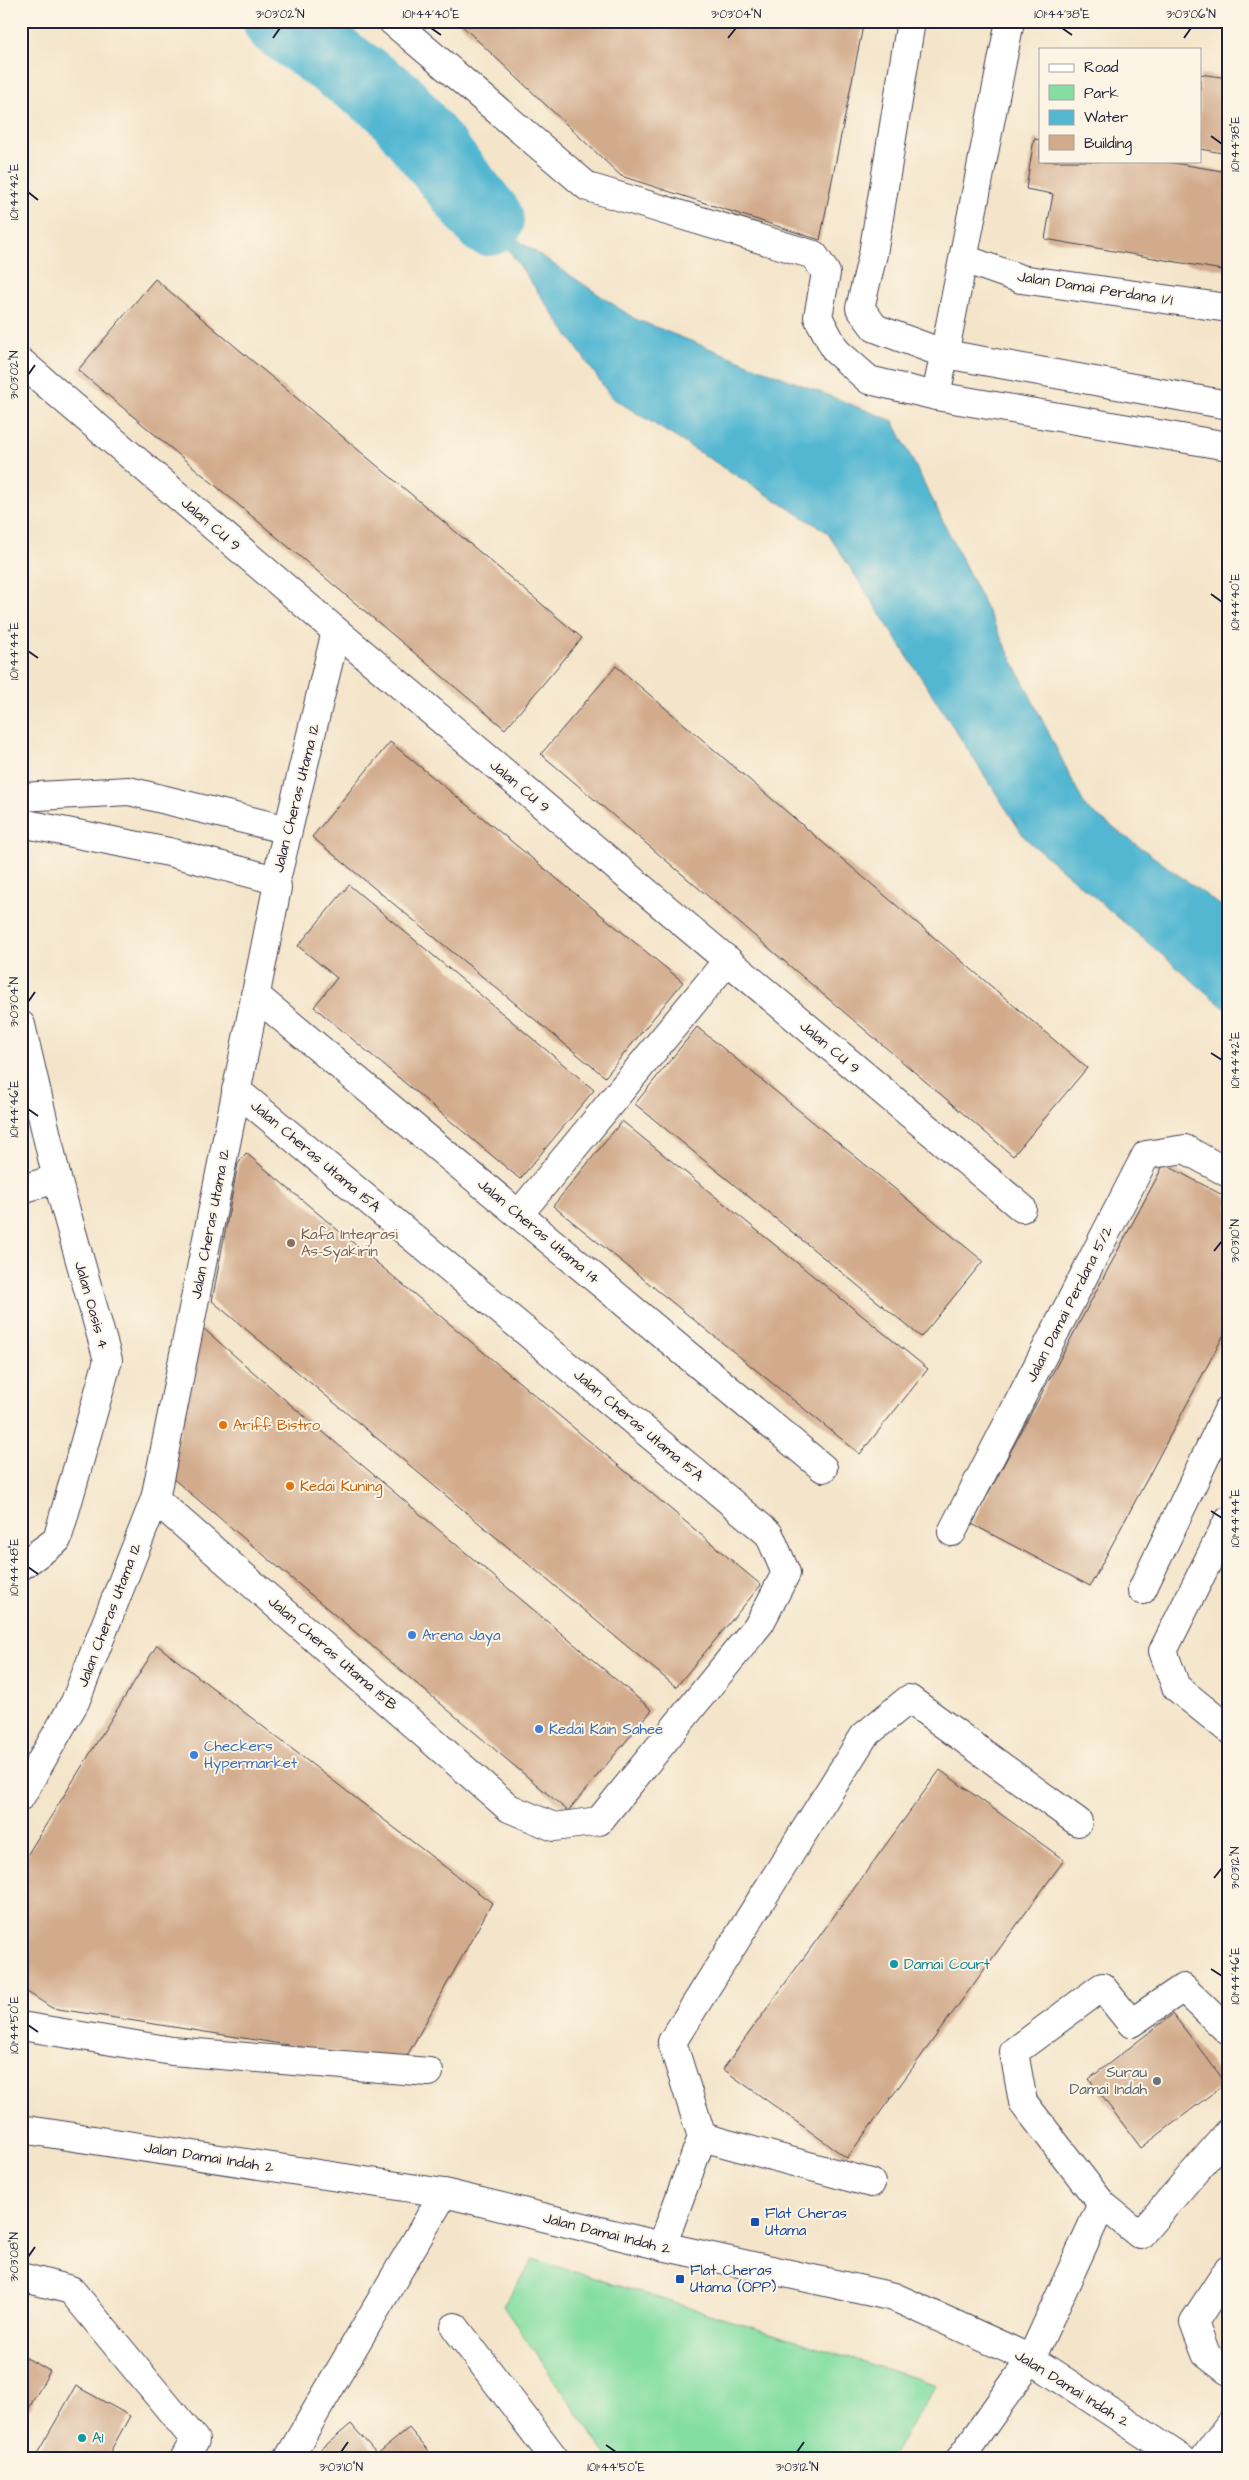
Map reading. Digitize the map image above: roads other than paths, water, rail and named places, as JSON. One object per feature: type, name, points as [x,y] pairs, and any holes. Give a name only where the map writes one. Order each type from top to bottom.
[{"type":"street","points":[[392,21],[588,187],[814,255],[826,273],[818,317],[836,351],[869,380],[936,396],[1228,446]]},
{"type":"street","points":[[910,21],[873,254],[860,308],[875,328],[945,354],[1228,405]]},
{"type":"street","points":[[936,396],[1010,21]]},
{"type":"street","name":"Jalan Damai Perdana 1/1","points":[[964,260],[1022,279],[1228,308]]},
{"type":"street","name":"Jalan CU 9","points":[[21,362],[336,631],[1022,1208]]},
{"type":"street","name":"Jalan Cheras Utama 12","points":[[21,1796],[75,1702],[155,1499],[277,888],[276,880],[336,631]]},
{"type":"street","points":[[21,797],[129,792],[288,830]]},
{"type":"street","points":[[21,823],[169,852],[276,880]]},
{"type":"street","points":[[519,1214],[728,960]]},
{"type":"street","name":"Jalan Cheras Utama 14","points":[[255,995],[823,1468]]},
{"type":"street","name":"Jalan Oasis 4","points":[[21,1025],[57,1179],[108,1360],[57,1540],[21,1566]]},
{"type":"street","name":"Jalan Cheras Utama 15A","points":[[236,1090],[769,1534],[786,1572],[760,1622],[599,1822]]},
{"type":"street","name":"Jalan Damai Perdana 5/2","points":[[952,1532],[1146,1155],[1185,1149],[1228,1172]]},
{"type":"street","points":[[21,1189],[57,1179]]},
{"type":"street","points":[[1142,1590],[1228,1410]]},
{"type":"street","name":"Jalan Cheras Utama 15B","points":[[155,1499],[510,1808],[554,1827],[599,1822]]},
{"type":"street","points":[[1228,1521],[1163,1652],[1176,1688],[1228,1729]]},
{"type":"street","points":[[662,2246],[702,2137],[672,2042],[864,1736],[909,1699],[1078,1822]]},
{"type":"street","points":[[1228,2031],[1183,1988],[1131,2023],[1102,1987],[1014,2052],[1023,2102],[1102,2204],[1140,2235],[1228,2133]]},
{"type":"street","points":[[21,2026],[172,2051],[429,2072]]},
{"type":"street","name":"Jalan Damai Indah 2","points":[[21,2128],[444,2193],[662,2246],[894,2297],[1031,2359],[1182,2459]]},
{"type":"street","points":[[702,2137],[871,2183]]},
{"type":"street","points":[[288,2459],[444,2193]]},
{"type":"street","points":[[960,2459],[1031,2359],[1102,2204]]},
{"type":"street","points":[[1228,2270],[1194,2322],[1206,2354],[1228,2371]]},
{"type":"street","points":[[21,2277],[71,2290],[195,2440],[184,2459]]},
{"type":"street","points":[[455,2327],[555,2459]]},
{"type":"street","points":[[1204,2459],[1228,2426]]},
{"type":"water","points":[[488,220],[635,319],[893,421],[1086,808],[1228,911],[1228,1011],[1025,838],[827,532],[611,397]]},
{"type":"waterway","points":[[279,21],[394,103],[488,220]]},
{"type":"place","name":"Kafa Integrasi As-Syakirin","points":[[291,1243]]},
{"type":"place","name":"Ariff Bistro","points":[[223,1425]]},
{"type":"place","name":"Kedai Kuning","points":[[290,1486]]},
{"type":"place","name":"Arena Jaya","points":[[412,1635]]},
{"type":"place","name":"Kedai Kain Sahee","points":[[539,1729]]},
{"type":"place","name":"Checkers Hypermarket","points":[[194,1755]]},
{"type":"place","name":"Damai Court","points":[[894,1964]]},
{"type":"place","name":"Surau Damai Indah","points":[[1157,2081]]},
{"type":"place","name":"Flat Cheras Utama","points":[[755,2222]]},
{"type":"place","name":"Flat Cheras Utama (OPP)","points":[[680,2279]]},
{"type":"place","name":"A1","points":[[82,2438]]}]
